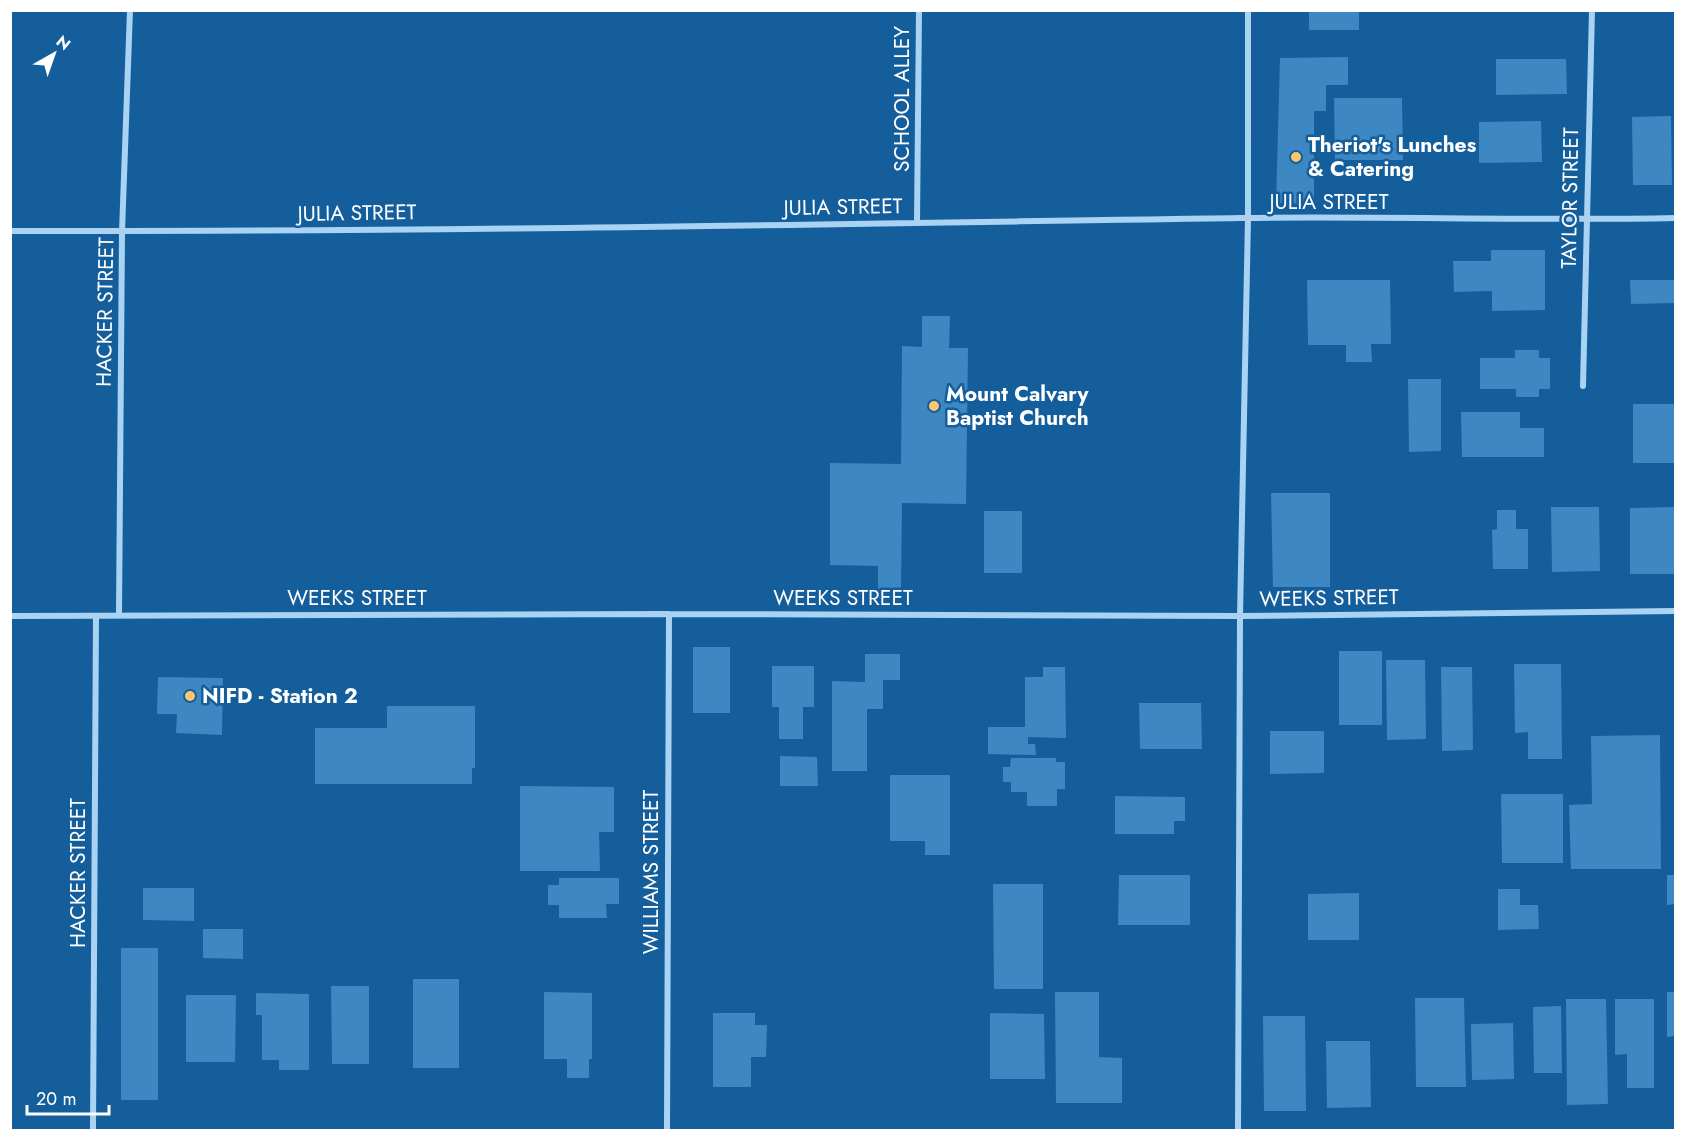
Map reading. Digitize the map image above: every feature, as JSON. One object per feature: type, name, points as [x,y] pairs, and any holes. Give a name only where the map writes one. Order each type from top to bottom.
[{"type":"street","name":"HACKER STREET","points":[[119,614],[122,232],[130,10]]},
{"type":"street","name":"SCHOOL ALLEY","points":[[917,223],[919,10]]},
{"type":"street","points":[[1238,1131],[1240,616],[1248,218],[1248,10]]},
{"type":"street","name":"TAYLOR STREET","points":[[1583,386],[1592,10]]},
{"type":"street","name":"JULIA STREET","points":[[10,231],[122,232],[1248,218],[1586,220],[1676,218]]},
{"type":"street","name":"WEEKS STREET","points":[[10,616],[669,614],[1240,616],[1676,612]]},
{"type":"street","name":"WILLIAMS STREET","points":[[667,1131],[669,614]]},
{"type":"street","name":"HACKER STREET","points":[[93,1131],[96,616]]},
{"type":"building","points":[[1309,10],[1359,10],[1359,30],[1309,30]]},
{"type":"building","name":"Theriot's Lunches & Catering","points":[[1348,57],[1348,85],[1326,85],[1326,111],[1314,111],[1314,204],[1276,203],[1280,58]]},
{"type":"building","points":[[1496,59],[1566,59],[1567,94],[1496,95]]},
{"type":"building","points":[[1334,98],[1402,98],[1403,160],[1335,160]]},
{"type":"building","points":[[1671,116],[1672,185],[1633,185],[1632,117]]},
{"type":"building","points":[[1541,121],[1542,162],[1479,163],[1479,122]]},
{"type":"building","points":[[1491,250],[1545,250],[1545,310],[1492,311],[1492,291],[1454,292],[1453,261],[1491,261]]},
{"type":"building","points":[[1307,280],[1390,280],[1391,344],[1371,344],[1372,362],[1346,362],[1346,345],[1308,345]]},
{"type":"building","points":[[1630,280],[1676,280],[1676,303],[1631,304]]},
{"type":"building","name":"Mount Calvary Baptist Church","points":[[922,316],[950,316],[949,348],[968,348],[966,504],[902,503],[901,589],[878,589],[878,566],[830,565],[830,463],[901,464],[902,346],[922,347]]},
{"type":"building","points":[[1515,350],[1539,350],[1539,358],[1550,358],[1550,389],[1539,389],[1539,397],[1516,397],[1516,389],[1480,389],[1480,358],[1515,358]]},
{"type":"building","points":[[1408,379],[1441,379],[1441,451],[1409,452]]},
{"type":"building","points":[[1633,404],[1676,404],[1676,463],[1633,463]]},
{"type":"building","points":[[1461,412],[1520,412],[1520,428],[1544,428],[1544,457],[1462,457]]},
{"type":"building","points":[[1271,493],[1330,493],[1330,587],[1273,587]]},
{"type":"building","points":[[1551,507],[1599,507],[1600,571],[1552,572]]},
{"type":"building","points":[[1676,507],[1676,574],[1630,574],[1630,508]]},
{"type":"building","points":[[1497,510],[1516,510],[1516,529],[1528,529],[1528,569],[1493,569],[1492,530],[1497,529]]},
{"type":"building","points":[[984,511],[1022,511],[1022,573],[984,573]]},
{"type":"building","points":[[693,647],[730,647],[730,713],[693,713]]},
{"type":"building","points":[[1339,651],[1382,651],[1382,725],[1339,725]]},
{"type":"building","points":[[865,654],[900,654],[900,680],[883,680],[883,709],[867,709],[867,771],[832,771],[832,681],[865,682]]},
{"type":"building","points":[[1386,660],[1425,660],[1426,739],[1387,740]]},
{"type":"building","points":[[1514,664],[1561,664],[1562,759],[1528,759],[1528,732],[1515,733]]},
{"type":"building","points":[[772,666],[814,666],[814,707],[803,707],[803,739],[779,739],[779,707],[772,707]]},
{"type":"building","points":[[1043,667],[1065,667],[1066,738],[1028,737],[1028,744],[1035,744],[1036,755],[988,754],[988,727],[1025,727],[1025,677],[1043,677]]},
{"type":"building","points":[[1441,667],[1472,667],[1473,750],[1442,751]]},
{"type":"building","name":"NIFD - Station 2","points":[[158,677],[223,678],[222,735],[176,733],[177,714],[157,714]]},
{"type":"building","points":[[1139,703],[1201,703],[1202,749],[1140,749]]},
{"type":"building","points":[[387,706],[475,706],[475,768],[472,768],[472,784],[315,784],[315,728],[387,728]]},
{"type":"building","points":[[1270,731],[1324,731],[1324,773],[1270,774]]},
{"type":"building","points":[[1660,735],[1661,869],[1571,869],[1569,805],[1592,804],[1591,736]]},
{"type":"building","points":[[780,756],[817,757],[818,786],[780,786]]},
{"type":"building","points":[[1011,758],[1056,758],[1056,762],[1065,762],[1065,789],[1057,789],[1057,806],[1027,806],[1027,792],[1011,792],[1011,782],[1003,782],[1003,767],[1010,767]]},
{"type":"building","points":[[890,775],[950,775],[950,855],[925,855],[925,841],[890,841]]},
{"type":"building","points":[[520,786],[614,787],[614,832],[599,832],[600,871],[520,871]]},
{"type":"building","points":[[1501,794],[1563,794],[1563,863],[1502,863]]},
{"type":"building","points":[[1115,796],[1185,797],[1185,821],[1174,821],[1174,834],[1115,834]]},
{"type":"building","points":[[1119,875],[1190,875],[1190,925],[1118,925]]},
{"type":"building","points":[[1667,875],[1676,875],[1676,904],[1667,905]]},
{"type":"building","points":[[559,878],[619,878],[619,904],[606,904],[607,918],[559,918],[559,905],[548,905],[548,885],[559,885]]},
{"type":"building","points":[[993,884],[1043,884],[1043,989],[994,989]]},
{"type":"building","points":[[143,888],[194,888],[194,921],[143,920]]},
{"type":"building","points":[[1498,889],[1520,889],[1520,905],[1538,905],[1539,929],[1498,930]]},
{"type":"building","points":[[1359,893],[1359,940],[1308,940],[1308,894]]},
{"type":"building","points":[[203,929],[243,929],[243,959],[203,958]]},
{"type":"building","points":[[121,948],[158,948],[158,1100],[121,1100]]},
{"type":"building","points":[[413,979],[459,979],[459,1068],[413,1068]]},
{"type":"building","points":[[331,986],[369,986],[369,1064],[332,1064]]},
{"type":"building","points":[[544,992],[592,993],[592,1059],[589,1059],[589,1078],[567,1078],[567,1059],[544,1059]]},
{"type":"building","points":[[1055,992],[1099,992],[1099,1057],[1122,1058],[1122,1103],[1056,1103]]},
{"type":"building","points":[[1667,992],[1676,992],[1676,1036],[1667,1037]]},
{"type":"building","points":[[256,993],[309,994],[309,1070],[279,1070],[279,1060],[262,1060],[262,1015],[256,1015]]},
{"type":"building","points":[[186,995],[236,995],[235,1062],[186,1062]]},
{"type":"building","points":[[1415,998],[1464,998],[1466,1087],[1416,1087]]},
{"type":"building","points":[[1566,999],[1606,999],[1608,1104],[1567,1105]]},
{"type":"building","points":[[1615,999],[1654,999],[1654,1088],[1627,1088],[1627,1054],[1615,1055]]},
{"type":"building","points":[[1561,1006],[1562,1073],[1534,1073],[1533,1007]]},
{"type":"building","points":[[713,1013],[755,1013],[755,1025],[767,1025],[766,1057],[751,1057],[751,1087],[713,1087]]},
{"type":"building","points":[[990,1013],[1044,1014],[1045,1079],[990,1079]]},
{"type":"building","points":[[1263,1016],[1305,1016],[1306,1111],[1264,1111]]},
{"type":"building","points":[[1513,1023],[1514,1079],[1472,1080],[1471,1024]]},
{"type":"building","points":[[1326,1041],[1370,1041],[1371,1107],[1327,1108]]},
{"type":"place","name":"Theriot's Lunches & Catering","points":[[1296,157]]},
{"type":"place","name":"Mount Calvary Baptist Church","points":[[934,406]]},
{"type":"place","name":"NIFD - Station 2","points":[[190,696]]}]
